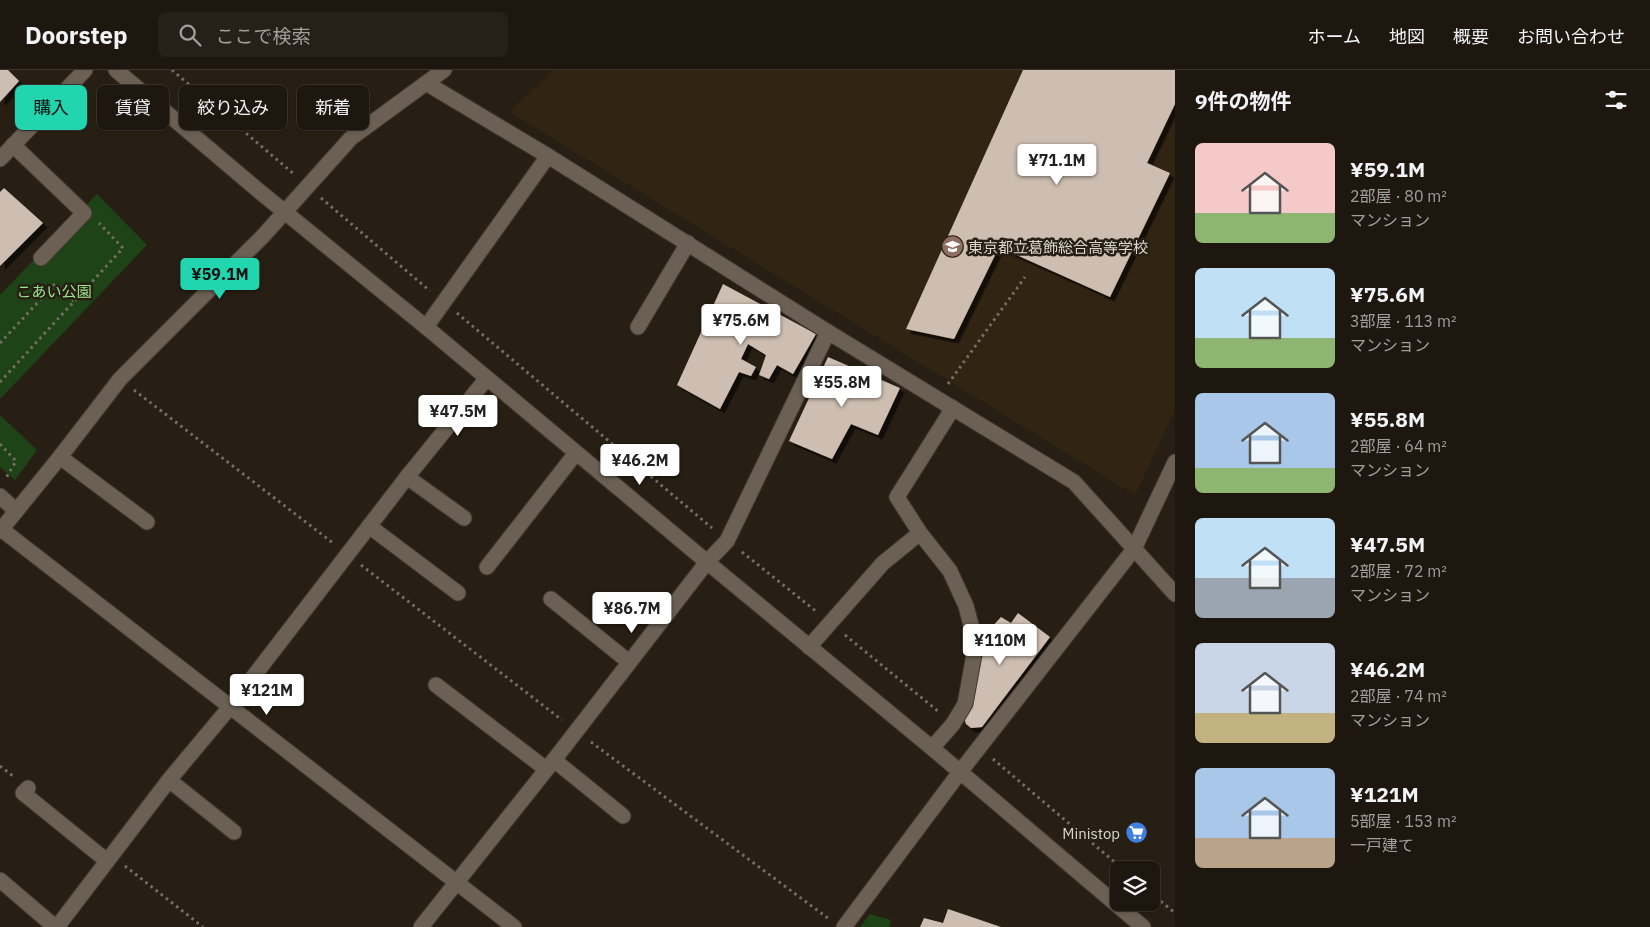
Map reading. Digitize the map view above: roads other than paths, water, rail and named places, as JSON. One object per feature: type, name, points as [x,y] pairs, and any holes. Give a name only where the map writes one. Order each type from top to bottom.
[{"type":"street","points":[[0,158],[85,70]]},
{"type":"street","points":[[116,70],[932,748],[1143,927]]},
{"type":"street","points":[[444,70],[351,138],[239,260],[120,379],[1,530],[514,927]]},
{"type":"street","points":[[426,83],[548,156],[828,332],[1074,482],[1175,594]]},
{"type":"street","points":[[13,145],[84,213],[41,258]]},
{"type":"street","points":[[426,327],[548,156]]},
{"type":"street","points":[[638,327],[688,244]]},
{"type":"street","points":[[421,927],[707,562],[727,541],[828,332]]},
{"type":"street","points":[[0,880],[56,927],[169,780],[230,707],[407,477],[487,378]]},
{"type":"street","points":[[932,748],[953,724],[964,704],[976,644],[966,606],[950,571],[920,533],[897,497],[953,408]]},
{"type":"street","points":[[487,567],[576,453]]},
{"type":"street","points":[[60,457],[147,522]]},
{"type":"street","points":[[838,924],[960,772],[1134,549],[1175,462]]},
{"type":"street","points":[[407,477],[464,518]]},
{"type":"street","points":[[0,496],[16,511]]},
{"type":"street","points":[[369,526],[458,594]]},
{"type":"street","points":[[809,646],[883,563],[920,533]]},
{"type":"street","points":[[551,599],[629,662]]},
{"type":"street","points":[[436,685],[623,816]]},
{"type":"street","points":[[169,780],[234,832]]},
{"type":"street","points":[[28,788],[23,794],[107,861]]},
{"type":"place","name":"東京都立葛飾総合高等学校","points":[[952,247]]},
{"type":"place","name":"Ministop","points":[[1136,833]]},
{"type":"park label","name":"こあい公園","points":[[54,291]]}]
